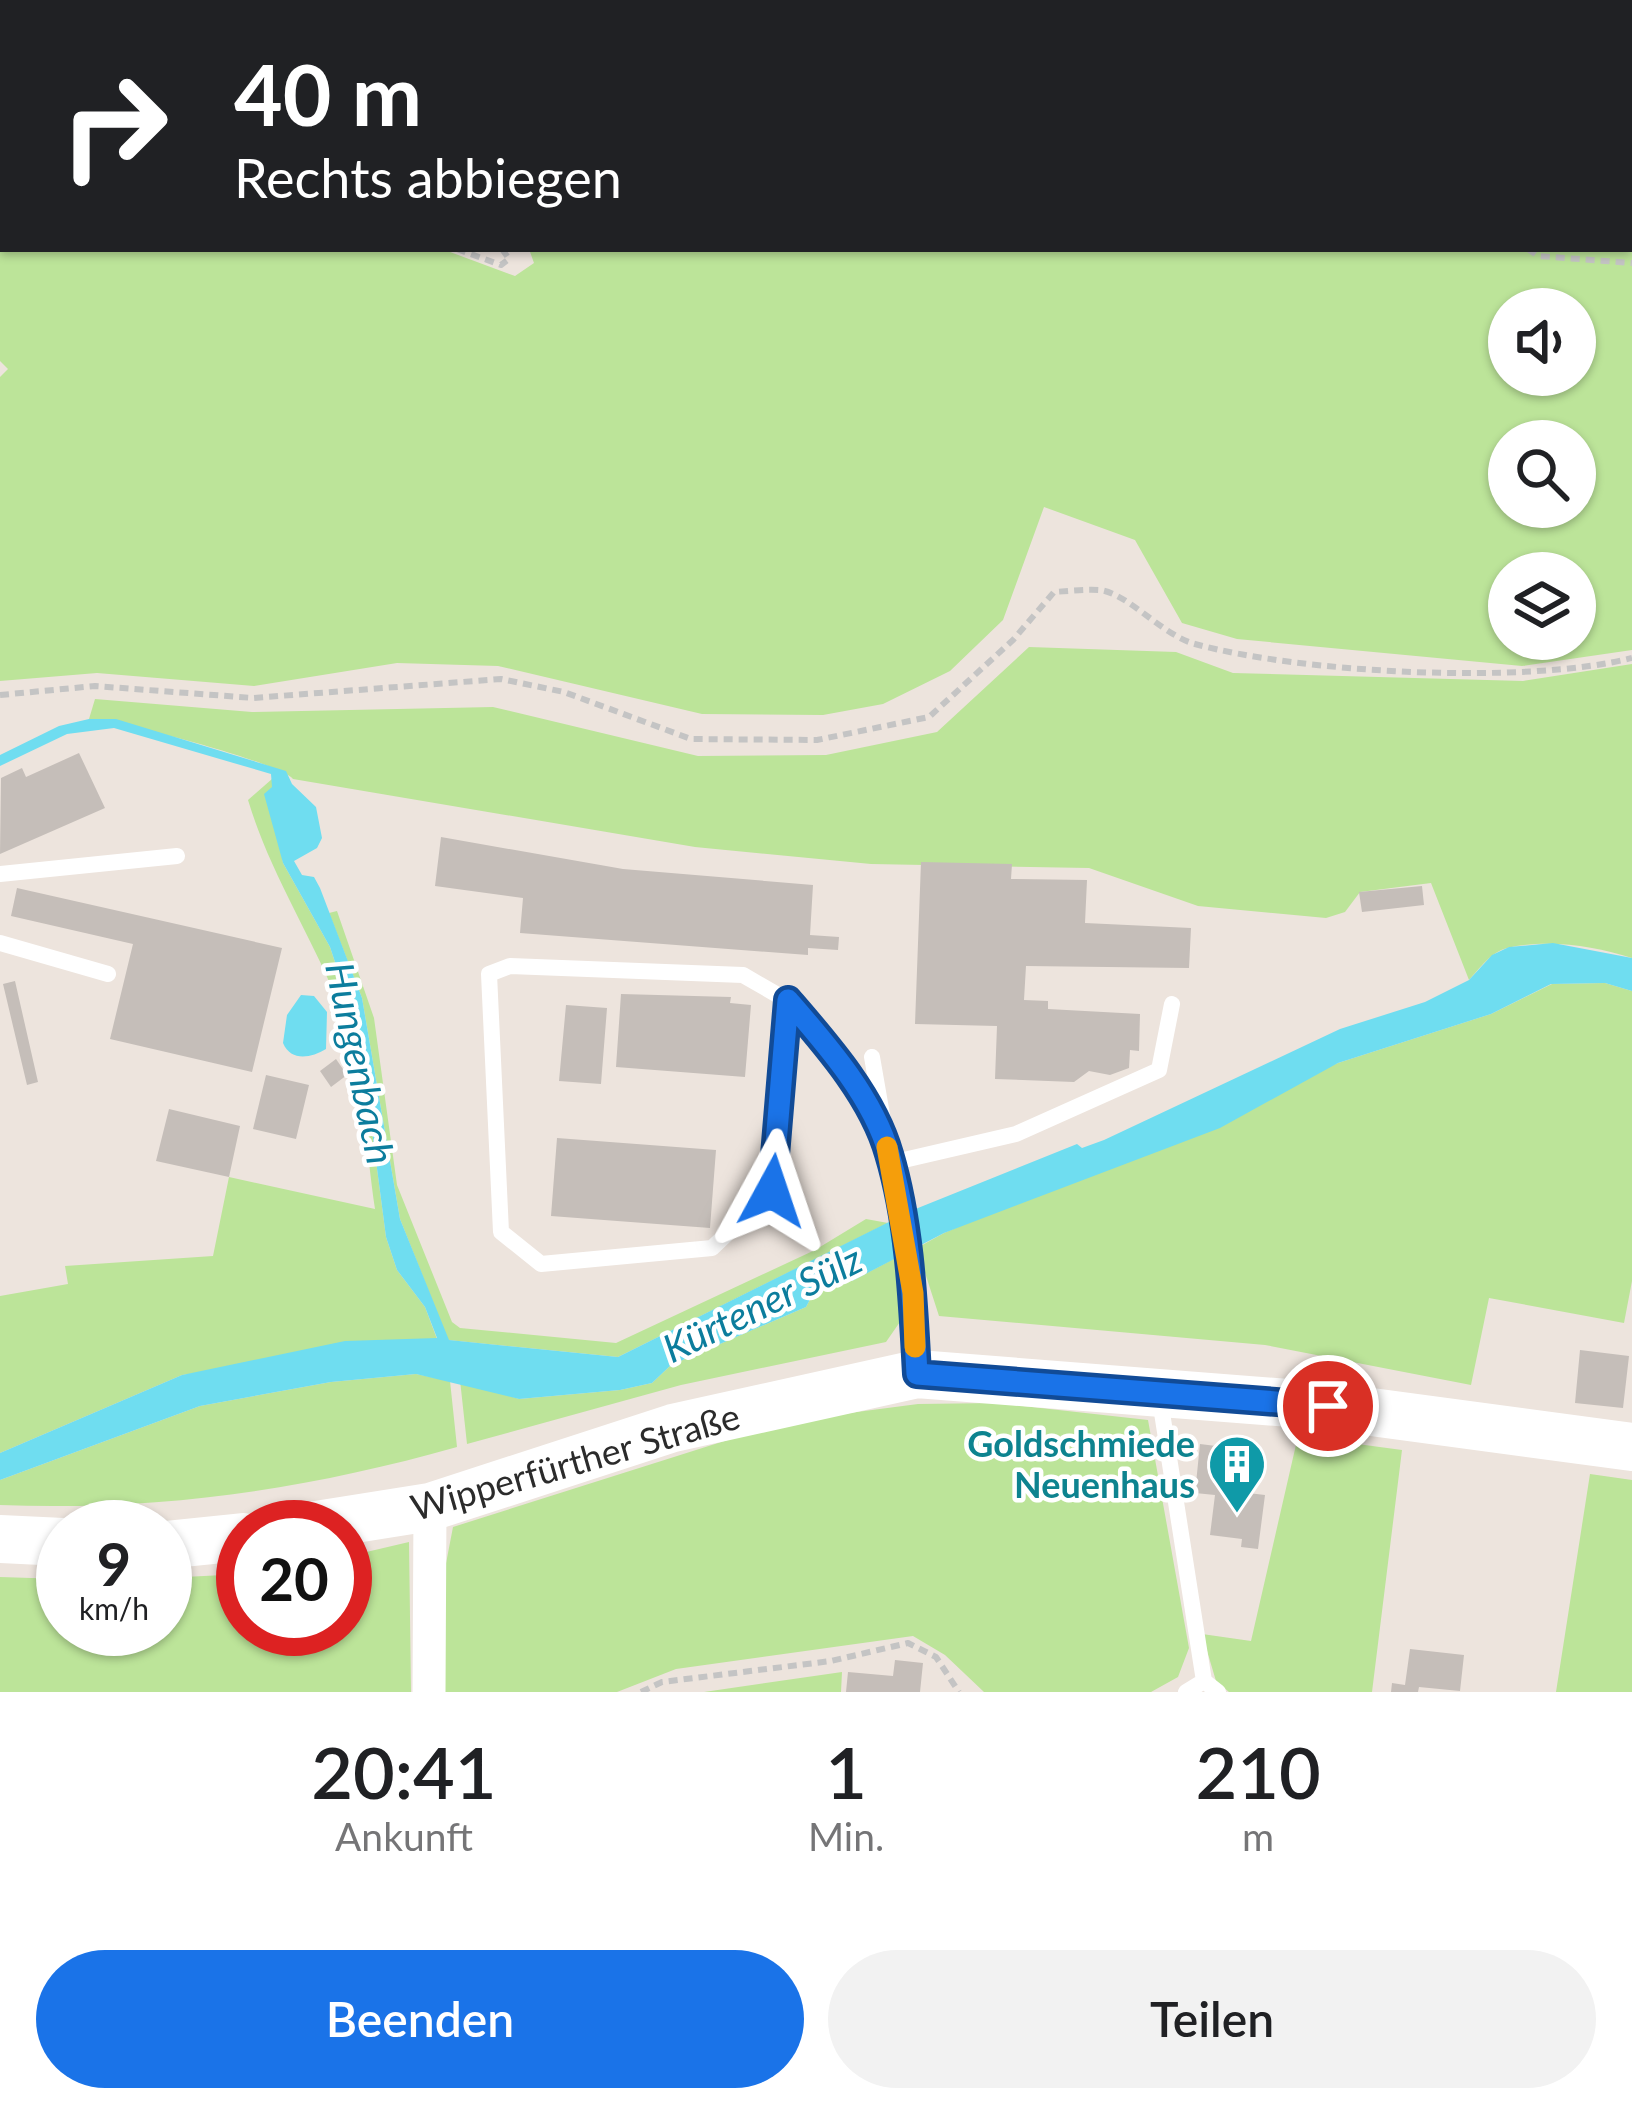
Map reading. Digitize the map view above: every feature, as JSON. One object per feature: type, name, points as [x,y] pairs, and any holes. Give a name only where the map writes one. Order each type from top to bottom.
[{"type":"main road","name":"Wipperfürther Straße","points":[[372,1516],[430,1507],[673,1428],[917,1374],[1328,1406],[1632,1447]]},
{"type":"main road","points":[[0,1539],[36,1540]]},
{"type":"street","points":[[429,1692],[430,1507]]},
{"type":"lane","points":[[0,874],[177,856]]},
{"type":"lane","points":[[0,943],[108,974]]},
{"type":"lane","points":[[788,1000],[772,1191],[712,1248],[541,1264],[501,1232],[489,974],[510,966],[743,975],[788,1000],[836,1057],[890,1156]]},
{"type":"lane","points":[[890,1156],[1016,1134],[1159,1070],[1172,1004]]},
{"type":"lane","points":[[872,1057],[913,1293],[917,1374]]},
{"type":"lane","points":[[1160,1393],[1211,1687],[1186,1692]]},
{"type":"path","points":[[465,252],[501,265],[509,260],[504,252]]},
{"type":"path","points":[[1532,252],[1632,262]]},
{"type":"path","points":[[0,694],[95,686],[254,698],[501,679],[564,692],[691,740],[817,740],[929,717],[1013,640],[1054,592],[1105,590],[1176,639],[1236,655],[1523,674],[1592,668],[1632,658]]},
{"type":"path","points":[[641,1692],[662,1682],[832,1661],[908,1643],[936,1657],[959,1692]]},
{"type":"green space","points":[[0,252],[450,252],[515,276],[534,263],[530,252],[1632,252],[1632,650],[1596,655],[1596,552],[1488,552],[1488,660],[1563,660],[1522,666],[1237,639],[1182,623],[1135,540],[1044,507],[1003,620],[950,671],[883,704],[823,715],[702,714],[498,666],[397,663],[254,686],[97,673],[0,681],[0,377],[8,369],[0,361]]},
{"type":"green space","points":[[1029,647],[1176,652],[1233,673],[1523,681],[1632,664],[1632,958],[1570,945],[1522,945],[1496,953],[1469,980],[1431,883],[1360,892],[1345,912],[1326,918],[1198,906],[1089,868],[871,864],[695,847],[293,779],[196,743],[89,719],[95,699],[252,712],[493,707],[698,756],[826,755],[937,732]]},
{"type":"green space","points":[[272,779],[283,863],[330,947],[347,998],[368,1100],[386,1237],[397,1270],[425,1307],[437,1339],[182,1375],[0,1453],[0,1296],[68,1284],[65,1266],[213,1256],[229,1177],[375,1209],[357,1074],[345,1022],[248,800]]},
{"type":"green space","points":[[337,911],[374,1018],[397,1185],[452,1322],[460,1328],[616,1343],[815,1250],[866,1219],[888,1223],[618,1357],[448,1340],[400,1219],[362,998],[329,913]]},
{"type":"green space","points":[[1605,983],[1632,991],[1632,1281],[1624,1323],[1489,1298],[1471,1385],[1265,1345],[939,1316],[917,1248],[944,1233],[1338,1063],[1491,1014],[1552,984]]},
{"type":"green space","points":[[899,1256],[902,1319],[886,1342],[681,1385],[467,1444],[460,1380],[519,1399],[652,1383],[671,1365],[806,1307],[814,1292],[854,1280]]},
{"type":"green space","points":[[416,1374],[450,1381],[457,1447],[344,1475],[231,1494],[182,1500],[36,1500],[36,1506],[0,1505],[0,1480],[200,1406],[331,1382]]},
{"type":"green space","points":[[996,1403],[1148,1420],[1189,1648],[1178,1677],[1151,1692],[984,1692],[945,1655],[913,1636],[676,1669],[617,1692],[436,1692],[438,1605],[453,1527],[788,1421],[918,1404]]},
{"type":"green space","points":[[1298,1436],[1402,1450],[1372,1692],[1229,1692],[1216,1681],[1202,1634],[1251,1641]]},
{"type":"green space","points":[[1590,1474],[1632,1480],[1632,1692],[1556,1692]]},
{"type":"green space","points":[[409,1542],[411,1692],[0,1692],[0,1577],[36,1578],[36,1656],[192,1656],[192,1577],[216,1575],[216,1656],[372,1656],[372,1551]]},
{"type":"green space","points":[[842,1672],[841,1692],[704,1692]]},
{"type":"water","points":[[116,719],[286,771],[292,784],[316,807],[322,838],[317,848],[294,861],[302,875],[314,877],[320,888],[362,998],[400,1219],[449,1340],[618,1357],[913,1210],[1077,1144],[1082,1148],[1104,1140],[1340,1029],[1425,1002],[1469,980],[1492,955],[1509,947],[1553,943],[1632,958],[1632,991],[1605,983],[1551,984],[1491,1014],[1338,1063],[1220,1128],[944,1233],[854,1280],[814,1292],[806,1307],[671,1365],[652,1383],[519,1399],[416,1374],[331,1382],[200,1406],[0,1480],[0,1453],[182,1375],[345,1341],[437,1338],[425,1307],[397,1270],[386,1237],[368,1100],[347,998],[330,947],[283,863],[264,794],[272,787],[271,774],[114,728],[67,734],[0,766],[0,755],[59,726]]},
{"type":"water","points":[[301,995],[314,996],[327,1012],[326,1049],[314,1055],[291,1053],[283,1043],[287,1015]]},
{"type":"building","points":[[79,753],[105,808],[0,854],[1,778],[22,768],[26,777]]},
{"type":"building","points":[[441,837],[623,869],[813,885],[810,935],[839,937],[838,950],[808,948],[808,955],[520,933],[523,898],[435,886]]},
{"type":"building","points":[[921,862],[1012,864],[1011,879],[1087,880],[1085,923],[1191,928],[1189,968],[1026,966],[1024,1000],[1048,1001],[1048,1009],[1140,1014],[1139,1051],[1130,1050],[1129,1068],[1110,1075],[1089,1071],[1074,1082],[995,1079],[997,1026],[915,1024]]},
{"type":"building","points":[[1422,886],[1424,905],[1362,912],[1359,892]]},
{"type":"building","points":[[17,888],[282,948],[252,1072],[110,1039],[133,944],[11,916]]},
{"type":"building","points":[[15,981],[38,1082],[27,1085],[3,984]]},
{"type":"building","points":[[621,994],[731,997],[730,1003],[751,1005],[745,1077],[616,1067]]},
{"type":"building","points":[[566,1005],[607,1008],[601,1084],[559,1081]]},
{"type":"building","points":[[336,1059],[347,1075],[331,1087],[320,1071]]},
{"type":"building","points":[[266,1075],[309,1085],[296,1139],[253,1129]]},
{"type":"building","points":[[169,1109],[240,1126],[229,1177],[156,1161]]},
{"type":"building","points":[[557,1138],[716,1150],[710,1228],[551,1216]]},
{"type":"building","points":[[1580,1350],[1629,1356],[1623,1408],[1575,1403]]},
{"type":"building","name":"Goldschmiede Neuenhaus","points":[[1225,1442],[1253,1445],[1248,1493],[1265,1495],[1258,1549],[1241,1547],[1242,1539],[1210,1535],[1215,1495],[1195,1493],[1200,1444],[1224,1447]]},
{"type":"building","points":[[1410,1649],[1464,1655],[1460,1691],[1419,1687],[1418,1692],[1391,1692],[1392,1683],[1405,1685]]},
{"type":"building","points":[[895,1660],[923,1663],[920,1692],[846,1692],[848,1672],[893,1676]]},
{"type":"slow traffic","points":[[887,1147],[913,1293],[915,1347]]},
{"type":"place","name":"Goldschmiede Neuenhaus","points":[[1237,1515]]},
{"type":"route","points":[[772,1191],[788,1000],[836,1057],[889,1150],[913,1293],[917,1374],[1328,1406]]},
{"type":"water label","name":"Hungenbach","points":[[361,1063]]},
{"type":"water label","name":"Kürtener Sülz","points":[[762,1303]]}]
